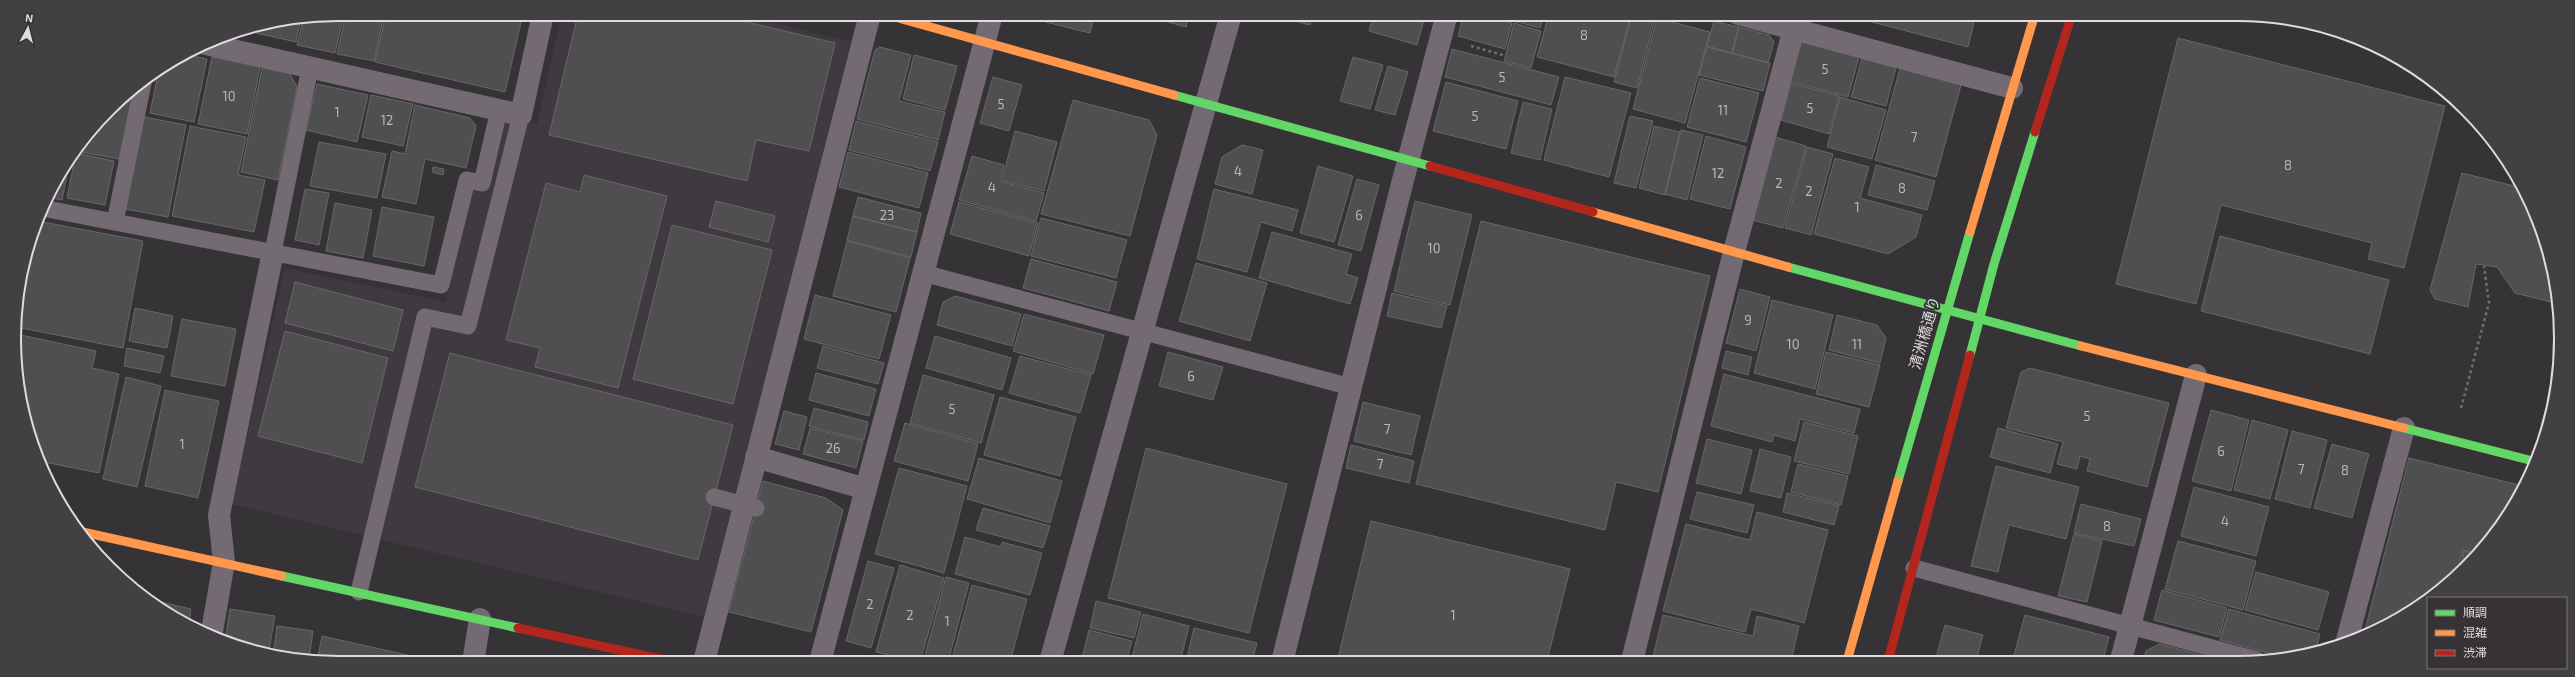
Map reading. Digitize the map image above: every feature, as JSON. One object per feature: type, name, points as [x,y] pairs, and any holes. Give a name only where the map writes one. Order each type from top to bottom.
[{"type":"street","points":[[215,46],[521,115],[541,21]]},
{"type":"street","points":[[706,656],[868,21]]},
{"type":"street","points":[[911,21],[985,40],[1408,161],[1979,320],[2530,460]]},
{"type":"street","points":[[822,656],[990,21]]},
{"type":"street","points":[[1052,656],[1229,21]]},
{"type":"street","points":[[1284,656],[1408,161],[1445,21]]},
{"type":"street","name":"清洲橋通り","points":[[1848,656],[1946,310],[2032,21]]},
{"type":"street","points":[[1889,656],[1979,320],[2070,21]]},
{"type":"street","points":[[1633,656],[1734,252],[1796,22],[2012,88]]},
{"type":"street","points":[[212,630],[224,562],[219,515],[273,252]]},
{"type":"street","points":[[2122,656],[2196,375]]},
{"type":"street","points":[[2348,636],[2404,428]]},
{"type":"street","points":[[756,458],[866,489]]},
{"type":"street","points":[[88,533],[651,656]]},
{"type":"street","points":[[474,656],[480,619]]},
{"type":"lane","points":[[273,252],[310,68]]},
{"type":"lane","points":[[115,222],[142,90]]},
{"type":"lane","points":[[49,209],[441,285],[467,180],[482,183],[498,110]]},
{"type":"lane","points":[[359,592],[424,317],[468,326],[521,115]]},
{"type":"lane","points":[[923,273],[1351,387]]},
{"type":"lane","points":[[714,497],[756,508]]},
{"type":"lane","points":[[1914,568],[2241,656]]},
{"type":"path","points":[[2461,408],[2489,303],[2484,266]]},
{"type":"shaded area","points":[[560,21],[766,21],[851,42],[704,617],[232,504],[285,268],[446,302],[473,186],[502,116],[537,124]]},
{"type":"building","points":[[342,21],[335,53],[297,45],[302,23]]},
{"type":"building","points":[[344,21],[383,21],[374,61],[337,54]]},
{"type":"building","points":[[384,21],[521,21],[505,92],[375,62]]},
{"type":"building","points":[[576,21],[742,21],[835,43],[809,151],[756,140],[747,181],[549,135]]},
{"type":"building","points":[[1042,21],[1093,21],[1090,33]]},
{"type":"building","points":[[1165,21],[1188,21],[1186,27]]},
{"type":"building","points":[[1294,21],[1311,21],[1310,25]]},
{"type":"building","points":[[1372,21],[1424,21],[1417,45],[1369,31]]},
{"type":"building","points":[[1462,21],[1505,21],[1512,23],[1505,49],[1458,36]]},
{"type":"building","points":[[1514,21],[1542,21],[1540,28]]},
{"type":"building","points":[[1547,21],[1629,21],[1614,77],[1537,57]]},
{"type":"building","points":[[1630,21],[1654,21],[1637,88],[1614,82]]},
{"type":"building","points":[[1656,21],[1668,21],[1710,32],[1685,123],[1633,109]]},
{"type":"building","points":[[1714,21],[1739,27],[1732,53],[1707,46]]},
{"type":"building","points":[[1868,21],[1974,21],[1968,47]]},
{"type":"building","points":[[1514,23],[1541,31],[1531,68],[1504,61]]},
{"type":"building","points":[[300,24],[296,42],[254,33]]},
{"type":"building","points":[[1739,27],[1769,35],[1774,42],[1768,63],[1732,53]]},
{"type":"building","points":[[2178,38],[2445,106],[2404,268],[2368,259],[2372,243],[2221,205],[2196,304],[2116,284]]},
{"type":"building","points":[[1801,41],[1859,57],[1848,97],[1790,81]]},
{"type":"building","points":[[880,47],[911,55],[899,101],[945,112],[938,140],[857,119],[875,50]]},
{"type":"building","points":[[1707,47],[1770,63],[1763,91],[1699,75]]},
{"type":"building","points":[[1452,49],[1559,77],[1551,105],[1445,77]]},
{"type":"building","points":[[914,55],[957,66],[945,110],[903,99]]},
{"type":"building","points":[[194,56],[207,59],[194,122],[150,113],[157,78]]},
{"type":"building","points":[[212,57],[260,67],[247,134],[198,124]]},
{"type":"building","points":[[1353,57],[1383,65],[1370,109],[1340,101]]},
{"type":"building","points":[[1862,58],[1896,68],[1886,106],[1851,97]]},
{"type":"building","points":[[1388,66],[1408,72],[1395,115],[1375,110]]},
{"type":"building","points":[[262,68],[289,73],[297,86],[278,180],[241,172]]},
{"type":"building","points":[[1900,68],[1961,85],[1936,177],[1875,160]]},
{"type":"building","points":[[993,77],[1022,85],[1009,131],[980,123]]},
{"type":"building","points":[[1565,77],[1631,93],[1609,177],[1544,160]]},
{"type":"building","points":[[1700,78],[1759,93],[1746,142],[1687,127]]},
{"type":"building","points":[[1446,82],[1518,101],[1506,149],[1433,131]]},
{"type":"building","points":[[1791,83],[1839,96],[1829,134],[1781,120]]},
{"type":"building","points":[[317,84],[368,95],[357,142],[306,130]]},
{"type":"building","points":[[371,95],[413,104],[403,146],[362,137]]},
{"type":"building","points":[[1840,97],[1886,110],[1872,159],[1827,147]]},
{"type":"building","points":[[1073,100],[1149,120],[1157,135],[1130,236],[1041,214]]},
{"type":"building","points":[[128,101],[131,102],[119,159],[82,152],[100,129]]},
{"type":"building","points":[[1523,102],[1552,109],[1540,160],[1511,153]]},
{"type":"building","points":[[415,105],[470,118],[476,126],[466,168],[425,159],[416,204],[382,197],[392,151],[405,154]]},
{"type":"building","points":[[1630,116],[1653,121],[1636,188],[1614,183]]},
{"type":"building","points":[[144,117],[186,125],[168,217],[125,209]]},
{"type":"building","points":[[856,121],[938,142],[930,171],[849,150]]},
{"type":"building","points":[[190,126],[246,137],[238,175],[265,180],[254,232],[172,216]]},
{"type":"building","points":[[1654,126],[1680,132],[1665,195],[1639,188]]},
{"type":"building","points":[[1681,130],[1703,135],[1687,200],[1665,194]]},
{"type":"building","points":[[1015,131],[1057,142],[1044,191],[1002,180]]},
{"type":"building","points":[[1706,136],[1746,147],[1730,209],[1690,199]]},
{"type":"building","points":[[1775,137],[1806,146],[1783,228],[1752,220]]},
{"type":"building","points":[[319,142],[386,154],[377,198],[310,186]]},
{"type":"building","points":[[1242,145],[1263,150],[1252,194],[1215,184],[1222,157]]},
{"type":"building","points":[[1807,147],[1833,154],[1811,235],[1785,228]]},
{"type":"building","points":[[848,152],[928,173],[919,208],[839,187]]},
{"type":"building","points":[[81,154],[114,161],[105,205],[67,198],[74,164]]},
{"type":"building","points":[[972,156],[1004,165],[1000,181],[1044,193],[1036,221],[959,200]]},
{"type":"building","points":[[1835,158],[1869,167],[1860,198],[1922,215],[1916,237],[1888,254],[1814,234]]},
{"type":"building","points":[[1876,165],[1935,181],[1927,210],[1868,195]]},
{"type":"building","points":[[1318,166],[1353,176],[1334,242],[1300,233]]},
{"type":"building","points":[[433,167],[444,169],[443,175],[432,172]]},
{"type":"building","points":[[2462,173],[2514,186],[2530,217],[2537,236],[2548,277],[2551,302],[2515,293],[2497,267],[2476,264],[2468,307],[2435,299],[2430,290]]},
{"type":"building","points":[[67,175],[62,200],[54,198]]},
{"type":"building","points":[[584,175],[667,196],[618,388],[535,367],[540,348],[506,340],[546,183],[580,192]]},
{"type":"building","points":[[1357,179],[1379,185],[1361,251],[1338,245]]},
{"type":"building","points":[[305,189],[329,193],[319,245],[295,240]]},
{"type":"building","points":[[1214,189],[1298,210],[1292,231],[1261,222],[1247,272],[1197,259]]},
{"type":"building","points":[[858,197],[921,213],[917,232],[853,216]]},
{"type":"building","points":[[716,201],[775,216],[768,242],[709,227]]},
{"type":"building","points":[[1415,201],[1472,215],[1450,305],[1394,291]]},
{"type":"building","points":[[959,202],[1038,223],[1029,256],[950,234]]},
{"type":"building","points":[[335,203],[372,210],[363,258],[326,251]]},
{"type":"building","points":[[382,207],[434,217],[424,266],[373,256]]},
{"type":"building","points":[[853,216],[917,232],[911,257],[847,240]]},
{"type":"building","points":[[1041,218],[1127,240],[1116,278],[1031,256]]},
{"type":"building","points":[[1481,221],[1710,276],[1658,492],[1616,482],[1605,530],[1416,484]]},
{"type":"building","points":[[43,222],[143,241],[123,348],[21,328],[27,277]]},
{"type":"building","points":[[672,225],[772,250],[733,404],[633,379]]},
{"type":"building","points":[[1272,232],[1352,254],[1346,274],[1358,278],[1350,304],[1259,278]]},
{"type":"building","points":[[2220,236],[2389,280],[2370,354],[2201,311]]},
{"type":"building","points":[[847,241],[910,258],[896,312],[833,296]]},
{"type":"building","points":[[1031,259],[1117,282],[1109,311],[1023,288]]},
{"type":"building","points":[[1196,263],[1267,283],[1250,341],[1179,321]]},
{"type":"building","points":[[295,282],[403,310],[393,351],[285,323]]},
{"type":"building","points":[[1740,289],[1770,297],[1756,351],[1726,343]]},
{"type":"building","points":[[1392,293],[1447,306],[1441,328],[1387,316]]},
{"type":"building","points":[[815,295],[891,315],[879,359],[804,339]]},
{"type":"building","points":[[955,296],[1021,314],[1012,346],[937,325],[943,302]]},
{"type":"building","points":[[1772,300],[1833,315],[1815,389],[1754,373]]},
{"type":"building","points":[[135,308],[173,316],[167,348],[129,341]]},
{"type":"building","points":[[1024,314],[1104,335],[1093,374],[1013,351]]},
{"type":"building","points":[[1837,315],[1877,325],[1886,338],[1880,363],[1829,350]]},
{"type":"building","points":[[182,319],[236,329],[225,386],[171,376]]},
{"type":"building","points":[[285,331],[388,358],[362,463],[258,436]]},
{"type":"building","points":[[21,335],[96,351],[92,368],[119,374],[99,473],[46,462],[38,441],[27,400],[22,359]]},
{"type":"building","points":[[935,336],[1011,358],[1002,390],[926,368]]},
{"type":"building","points":[[823,346],[884,363],[878,384],[817,368]]},
{"type":"building","points":[[127,348],[164,356],[160,373],[124,366]]},
{"type":"building","points":[[1726,351],[1752,357],[1748,375],[1722,368]]},
{"type":"building","points":[[1168,352],[1223,367],[1213,400],[1159,386]]},
{"type":"building","points":[[1826,352],[1880,365],[1869,407],[1816,394]]},
{"type":"building","points":[[450,353],[733,425],[698,560],[415,487]]},
{"type":"building","points":[[1020,356],[1091,375],[1080,413],[1009,393]]},
{"type":"building","points":[[2030,368],[2169,403],[2147,487],[2087,471],[2090,459],[2080,456],[2077,469],[2057,464],[2063,442],[2006,428],[2021,372]]},
{"type":"building","points":[[816,373],[876,389],[869,416],[809,400]]},
{"type":"building","points":[[1724,374],[1860,409],[1854,433],[1800,419],[1795,441],[1774,435],[1772,442],[1711,426]]},
{"type":"building","points":[[923,375],[994,395],[981,443],[910,423]]},
{"type":"building","points":[[126,377],[161,386],[137,487],[103,479]]},
{"type":"building","points":[[165,390],[219,401],[198,498],[145,486]]},
{"type":"building","points":[[1000,397],[1076,417],[1060,476],[984,455]]},
{"type":"building","points":[[1363,402],[1420,416],[1411,455],[1354,441]]},
{"type":"building","points":[[814,408],[868,422],[864,440],[809,426]]},
{"type":"building","points":[[2211,410],[2249,420],[2231,491],[2192,481]]},
{"type":"building","points":[[784,411],[807,417],[799,450],[775,444]]},
{"type":"building","points":[[2252,420],[2288,430],[2270,499],[2234,490]]},
{"type":"building","points":[[1804,422],[1858,436],[1849,474],[1794,461]]},
{"type":"building","points":[[905,423],[978,444],[968,481],[894,461]]},
{"type":"building","points":[[810,428],[863,441],[856,468],[803,454]]},
{"type":"building","points":[[1998,428],[2058,444],[2050,473],[1990,457]]},
{"type":"building","points":[[2292,431],[2327,440],[2310,508],[2275,499]]},
{"type":"building","points":[[1707,439],[1752,450],[1741,494],[1696,483]]},
{"type":"building","points":[[2332,444],[2369,454],[2352,518],[2314,508]]},
{"type":"building","points":[[1351,445],[1414,461],[1409,483],[1346,468]]},
{"type":"building","points":[[1146,448],[1287,484],[1249,633],[1108,598]]},
{"type":"building","points":[[1760,449],[1791,457],[1781,498],[1750,491]]},
{"type":"building","points":[[979,458],[1062,481],[1050,523],[967,499]]},
{"type":"building","points":[[2409,458],[2518,485],[2500,515],[2475,548],[2471,552],[2463,550],[2459,565],[2430,590],[2413,602],[2365,628]]},
{"type":"building","points":[[1798,464],[1848,476],[1841,505],[1791,492]]},
{"type":"building","points":[[1996,466],[2079,487],[2066,539],[2009,525],[1998,572],[1971,566]]},
{"type":"building","points":[[899,468],[967,486],[944,573],[875,554]]},
{"type":"building","points":[[763,481],[826,498],[843,510],[811,632],[729,612]]},
{"type":"building","points":[[2194,487],[2269,507],[2256,556],[2181,536]]},
{"type":"building","points":[[1697,492],[1754,505],[1747,533],[1690,519]]},
{"type":"building","points":[[1787,493],[1839,506],[1834,525],[1783,512]]},
{"type":"building","points":[[2081,504],[2141,519],[2134,546],[2074,533]]},
{"type":"building","points":[[983,508],[1050,526],[1043,548],[976,530]]},
{"type":"building","points":[[1757,512],[1828,530],[1804,623],[1751,609],[1745,632],[1663,611],[1686,524],[1750,540]]},
{"type":"building","points":[[1371,521],[1570,569],[1548,656],[1338,656]]},
{"type":"building","points":[[2074,534],[2102,541],[2087,602],[2058,596]]},
{"type":"building","points":[[965,537],[1001,547],[1002,542],[1042,553],[1030,595],[955,574]]},
{"type":"building","points":[[2178,541],[2256,561],[2243,610],[2165,589]]},
{"type":"building","points":[[2464,551],[2471,553],[2461,563]]},
{"type":"building","points":[[868,561],[894,568],[871,648],[846,641]]},
{"type":"building","points":[[900,565],[944,578],[922,656],[894,656],[876,652]]},
{"type":"building","points":[[2256,572],[2329,592],[2318,630],[2245,610]]},
{"type":"building","points":[[946,577],[969,583],[950,656],[925,656]]},
{"type":"building","points":[[972,585],[1027,599],[1012,656],[953,656]]},
{"type":"building","points":[[2162,590],[2227,608],[2219,637],[2154,620]]},
{"type":"building","points":[[1096,601],[1141,612],[1134,638],[1090,628]]},
{"type":"building","points":[[163,602],[191,609],[190,618]]},
{"type":"building","points":[[230,609],[275,616],[269,648],[226,635]]},
{"type":"building","points":[[2229,609],[2320,634],[2317,645],[2271,654],[2220,640]]},
{"type":"building","points":[[1143,614],[1189,626],[1182,656],[1132,656]]},
{"type":"building","points":[[1663,615],[1753,636],[1757,616],[1799,626],[1792,656],[1653,656]]},
{"type":"building","points":[[2025,615],[2109,637],[2104,656],[2014,656]]},
{"type":"building","points":[[1945,625],[1983,635],[1977,656],[1936,656]]},
{"type":"building","points":[[277,626],[313,631],[310,654],[274,649]]},
{"type":"building","points":[[1194,628],[1257,643],[1254,656],[1187,656]]},
{"type":"building","points":[[1089,630],[1132,641],[1128,656],[1082,656]]},
{"type":"building","points":[[322,636],[412,656],[338,656],[318,655]]},
{"type":"building","points":[[2159,644],[2205,656],[2144,656],[2146,651]]},
{"type":"traffic: fast","points":[[1174,95],[1430,166]]},
{"type":"traffic: fast","points":[[1970,355],[1994,264],[2035,132]]},
{"type":"traffic: fast","points":[[1898,481],[1970,232]]},
{"type":"traffic: fast","points":[[1788,267],[2081,346]]},
{"type":"traffic: fast","points":[[2404,428],[2530,460]]},
{"type":"traffic: fast","points":[[282,576],[518,628]]},
{"type":"traffic: slow","points":[[909,21],[1174,95]]},
{"type":"traffic: slow","points":[[1970,232],[2033,21]]},
{"type":"traffic: slow","points":[[1593,212],[1788,267]]},
{"type":"traffic: slow","points":[[2081,346],[2404,428]]},
{"type":"traffic: slow","points":[[1848,656],[1898,481]]},
{"type":"traffic: slow","points":[[88,533],[282,576]]},
{"type":"traffic: jam","points":[[2035,132],[2070,21]]},
{"type":"traffic: jam","points":[[1430,166],[1593,212]]},
{"type":"traffic: jam","points":[[1889,656],[1970,355]]},
{"type":"traffic: jam","points":[[518,628],[647,656]]}]
